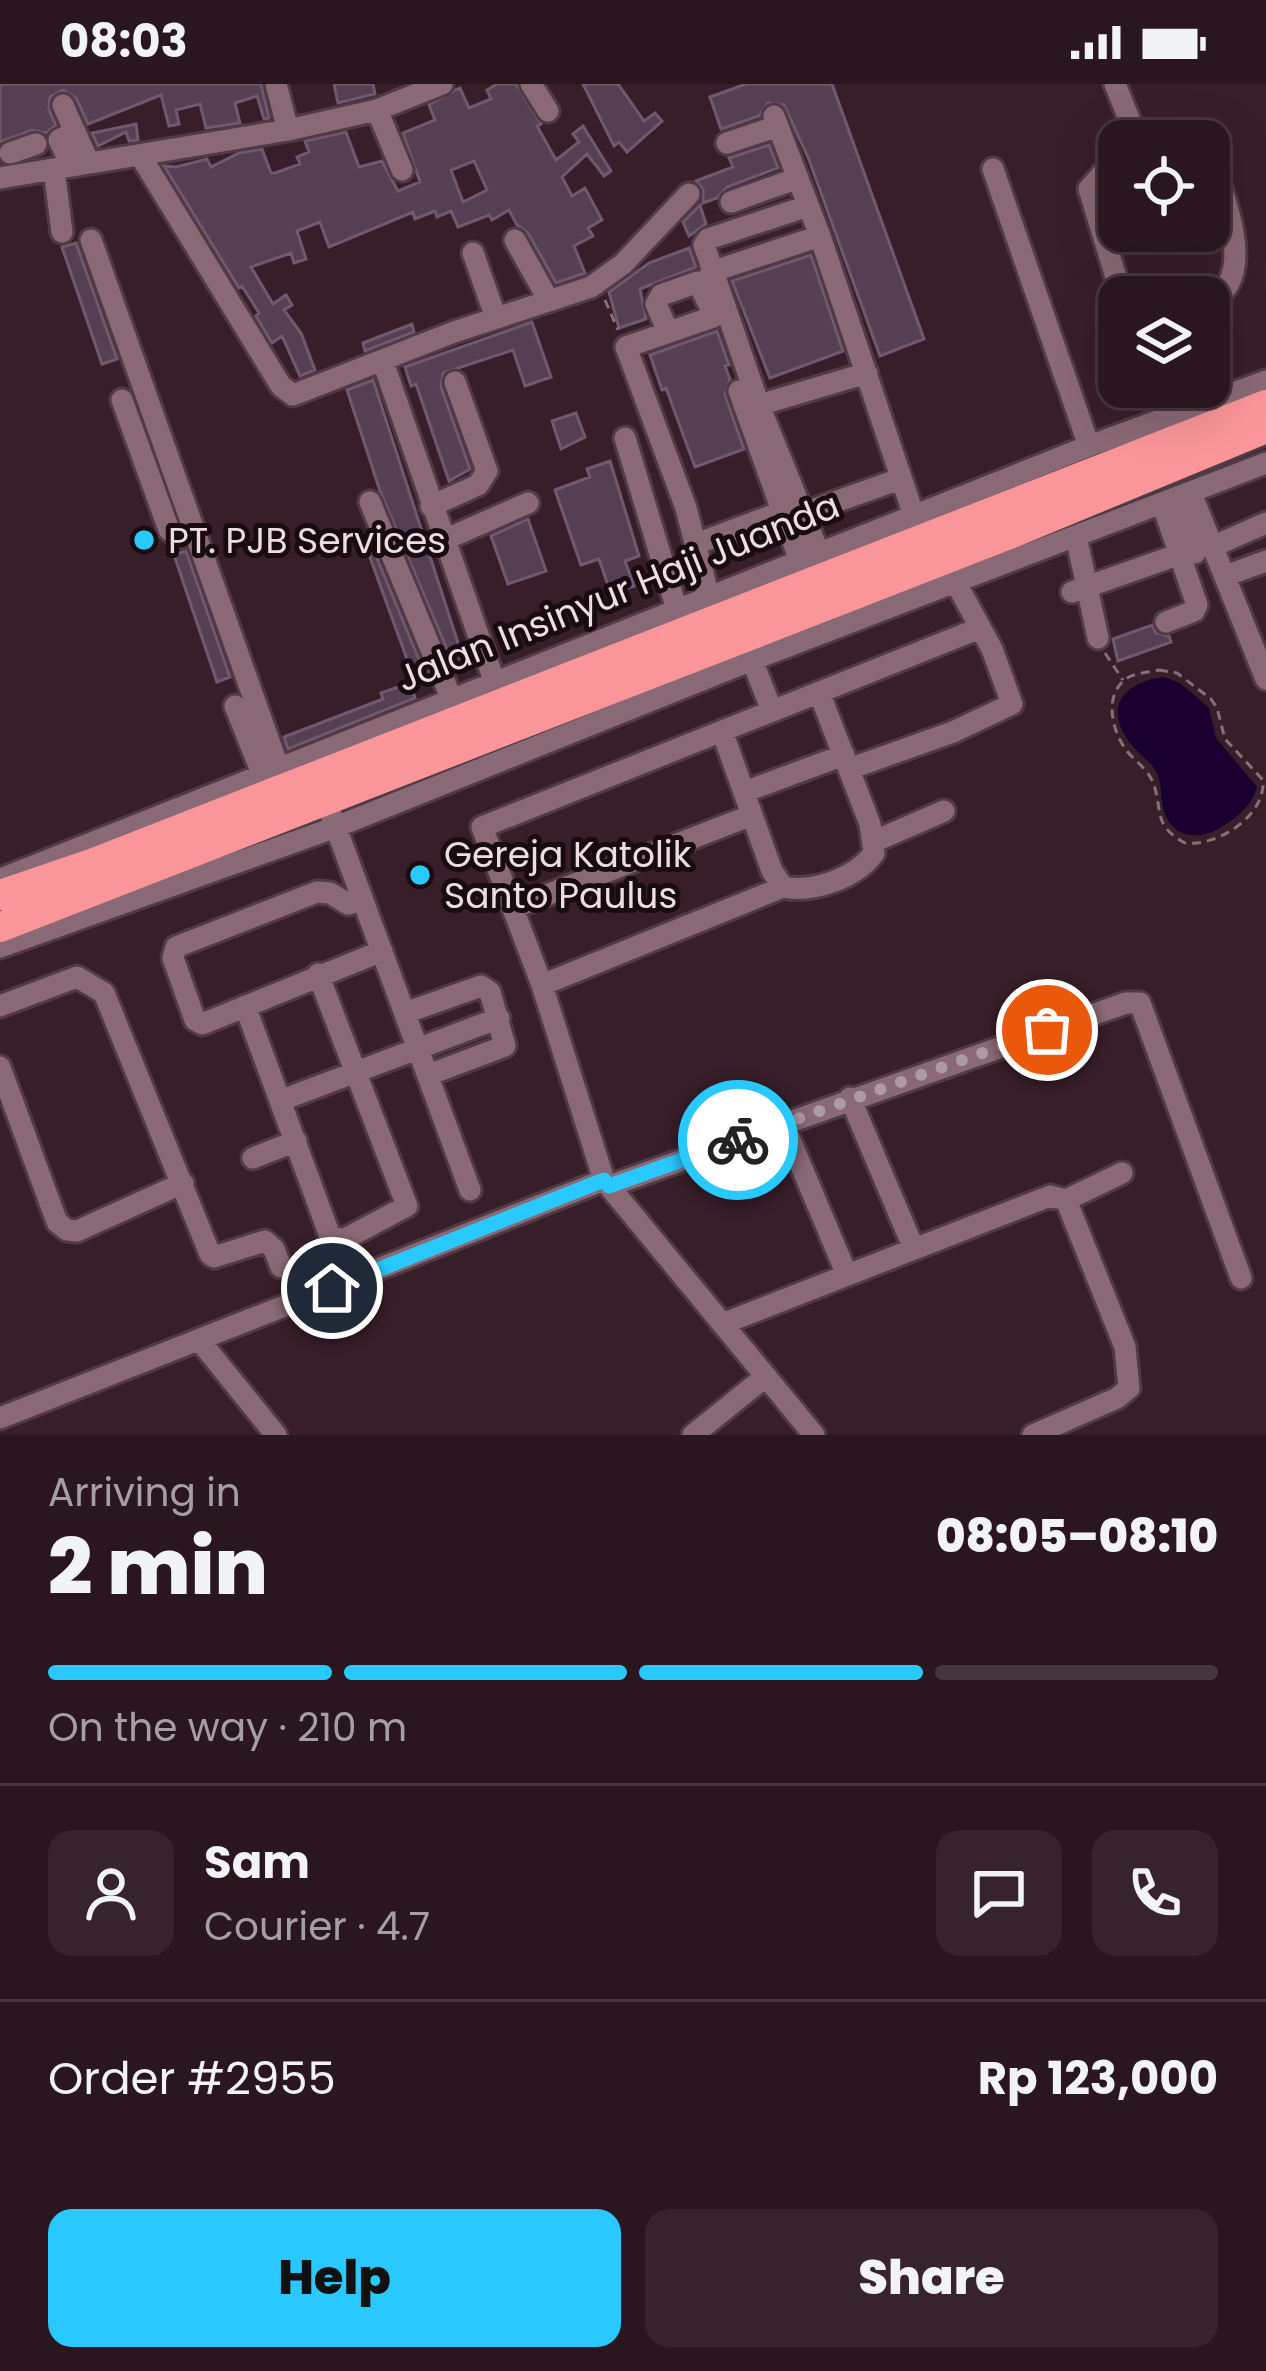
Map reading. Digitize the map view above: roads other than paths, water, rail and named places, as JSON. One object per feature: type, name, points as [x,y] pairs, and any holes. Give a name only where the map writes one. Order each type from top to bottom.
[{"type":"highway","name":"Jalan Insinyur Haji Juanda","points":[[0,895],[91,855],[1266,405]]},
{"type":"highway","points":[[0,926],[230,853],[890,594],[1076,537],[1266,428]]},
{"type":"street","points":[[276,84],[288,130]]},
{"type":"street","points":[[34,164],[140,155],[288,130],[377,110],[442,84]]},
{"type":"street","points":[[531,84],[548,111]]},
{"type":"street","points":[[1115,84],[1130,120]]},
{"type":"street","points":[[34,164],[75,132],[63,105]]},
{"type":"street","points":[[377,110],[402,170]]},
{"type":"street","points":[[727,143],[776,121],[820,236],[914,516]]},
{"type":"street","points":[[140,155],[286,393],[301,394],[591,286],[622,264],[688,194]]},
{"type":"street","points":[[34,164],[62,232]]},
{"type":"street","points":[[993,169],[1089,446]]},
{"type":"street","points":[[760,222],[741,199],[798,178]]},
{"type":"street","points":[[1098,179],[1089,189],[1098,218]]},
{"type":"street","points":[[793,513],[711,272],[706,241],[808,206]]},
{"type":"street","points":[[1230,224],[1235,273],[1230,281]]},
{"type":"street","points":[[711,272],[820,236]]},
{"type":"street","points":[[515,240],[549,301]]},
{"type":"street","points":[[91,241],[195,531],[271,772]]},
{"type":"street","points":[[473,253],[496,318]]},
{"type":"street","points":[[668,332],[657,298],[693,282],[702,286],[810,557]]},
{"type":"street","points":[[709,597],[696,544],[626,347],[713,317]]},
{"type":"street","points":[[383,362],[490,685]]},
{"type":"street","points":[[759,405],[867,374]]},
{"type":"street","name":"Jalan Insinyur Haji Juanda","points":[[1230,390],[1266,381]]},
{"type":"street","points":[[431,506],[478,485],[487,471],[455,382]]},
{"type":"street","points":[[122,400],[168,529],[179,537],[195,531]]},
{"type":"street","name":"Jalan Insinyur Haji Juanda","points":[[0,880],[91,855],[271,772],[1178,408]]},
{"type":"street","points":[[625,438],[677,610]]},
{"type":"street","points":[[470,1190],[331,814],[758,674],[890,594],[961,594],[1076,537],[1180,506],[1266,463]]},
{"type":"street","points":[[696,544],[900,479]]},
{"type":"street","points":[[370,502],[452,700]]},
{"type":"street","points":[[444,540],[528,503]]},
{"type":"street","points":[[1166,622],[1196,609],[1196,551],[1180,506]]},
{"type":"street","points":[[1180,506],[1196,551],[1225,576],[1266,680]]},
{"type":"street","points":[[1080,589],[1266,523]]},
{"type":"street","points":[[1076,537],[1080,589],[1097,638]]},
{"type":"street","points":[[1225,576],[1266,561]]},
{"type":"street","points":[[744,792],[1009,709],[1011,698],[961,594]]},
{"type":"street","points":[[814,1435],[607,1183],[542,985],[482,827],[980,628]]},
{"type":"street","points":[[469,641],[490,685]]},
{"type":"street","points":[[758,674],[772,711]]},
{"type":"street","points":[[542,985],[783,887],[799,890],[864,867],[874,854],[874,841],[820,692]]},
{"type":"street","points":[[236,706],[271,772]]},
{"type":"street","points":[[722,731],[772,871],[783,887]]},
{"type":"street","points":[[874,841],[944,812]]},
{"type":"street","points":[[513,908],[752,815]]},
{"type":"street","points":[[0,946],[230,853]]},
{"type":"street","points":[[363,900],[348,904],[330,893],[317,892],[176,947],[173,958],[198,1024],[382,951]]},
{"type":"street","points":[[245,1006],[330,1236],[343,1240],[405,1209],[318,974]]},
{"type":"street","points":[[0,1006],[77,977],[104,993],[210,1254],[214,1257],[265,1241],[281,1267]]},
{"type":"street","points":[[405,1013],[481,986],[490,992],[505,1046],[428,1076]]},
{"type":"street","points":[[0,1418],[607,1183],[1126,1003],[1140,1003],[1240,1278]]},
{"type":"street","points":[[282,1100],[499,1018]]},
{"type":"street","points":[[0,1067],[57,1222],[67,1230],[77,1232],[183,1183]]},
{"type":"street","points":[[850,1098],[914,1249]]},
{"type":"street","points":[[783,1124],[847,1275]]},
{"type":"street","points":[[253,1158],[296,1141]]},
{"type":"street","points":[[722,1324],[1050,1196],[1066,1200],[1122,1173]]},
{"type":"street","points":[[1033,1435],[1117,1398],[1129,1388],[1126,1347],[1066,1200]]},
{"type":"street","points":[[200,1341],[276,1435]]},
{"type":"street","points":[[693,1435],[765,1376]]},
{"type":"place","name":"PT. PJB Services","points":[[144,540]]},
{"type":"place","name":"Gereja Katolik Santo Paulus","points":[[420,875]]}]
